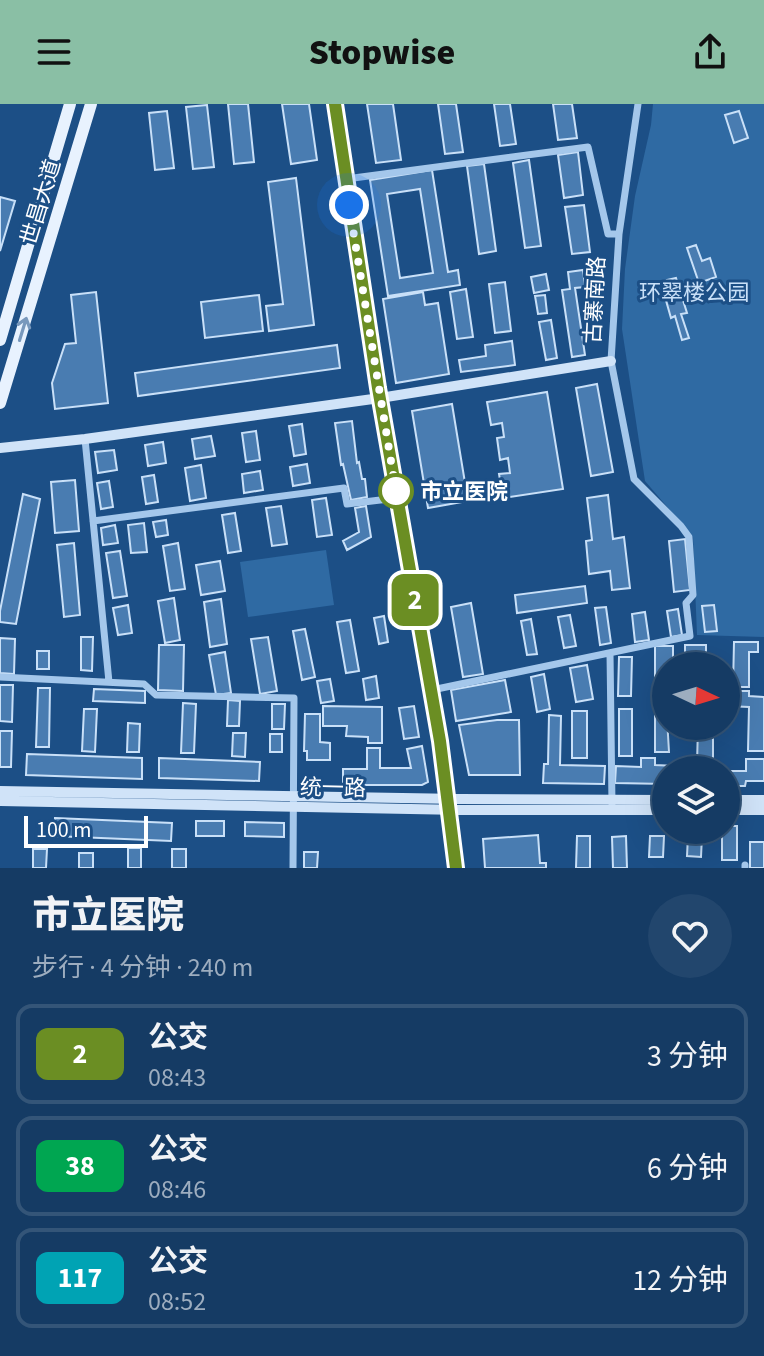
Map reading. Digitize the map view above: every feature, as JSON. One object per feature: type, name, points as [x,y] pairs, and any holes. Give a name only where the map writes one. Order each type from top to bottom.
[{"type":"main road","name":"世昌大道","points":[[0,340],[70,104]]},
{"type":"main road","name":"世昌大道","points":[[0,403],[91,104]]},
{"type":"street","points":[[335,104],[380,398],[432,690],[450,804],[456,868]]},
{"type":"street","name":"古寨南路","points":[[0,448],[380,398],[611,361],[619,234],[638,104]]},
{"type":"street","points":[[346,179],[588,147],[608,234],[619,234]]},
{"type":"street","points":[[432,690],[690,636],[686,603],[693,595],[689,537],[634,479],[611,361]]},
{"type":"street","points":[[85,439],[109,682]]},
{"type":"street","points":[[93,521],[344,488],[347,504],[397,498]]},
{"type":"street","points":[[610,653],[612,805]]},
{"type":"street","points":[[0,677],[144,684],[156,695],[294,698],[293,868]]},
{"type":"street","name":"统一路","points":[[0,791],[294,801],[612,805],[652,809]]},
{"type":"street","points":[[740,800],[764,800]]},
{"type":"street","name":"统一路","points":[[0,801],[294,801]]},
{"type":"street","name":"统一路","points":[[612,805],[652,801]]},
{"type":"street","points":[[740,810],[764,810]]},
{"type":"green space","name":"环翠楼公园","points":[[653,104],[764,104],[764,637],[697,635],[693,537],[645,481],[622,329],[625,269],[635,196]]},
{"type":"green space","points":[[326,550],[334,605],[248,617],[240,562]]},
{"type":"building","points":[[228,104],[248,104],[254,162],[234,164]]},
{"type":"building","points":[[282,104],[309,104],[317,160],[291,164]]},
{"type":"building","points":[[367,104],[393,104],[401,160],[376,163]]},
{"type":"building","points":[[438,104],[456,104],[463,152],[445,154]]},
{"type":"building","points":[[494,104],[510,104],[516,144],[500,146]]},
{"type":"building","points":[[553,104],[572,104],[577,138],[558,140]]},
{"type":"building","points":[[207,105],[214,167],[193,169],[186,107]]},
{"type":"building","points":[[167,111],[174,168],[155,170],[149,113]]},
{"type":"building","points":[[739,111],[748,138],[734,143],[725,115]]},
{"type":"building","points":[[578,152],[583,195],[564,198],[558,155]]},
{"type":"building","points":[[529,160],[541,246],[525,248],[513,163]]},
{"type":"building","points":[[484,164],[496,251],[479,254],[467,166]]},
{"type":"building","points":[[432,170],[448,272],[458,270],[460,285],[388,296],[370,180]],"holes":[[[420,189],[433,273],[400,278],[387,194]]]},
{"type":"building","points":[[296,178],[314,325],[269,331],[266,306],[283,304],[268,182]]},
{"type":"building","points":[[0,197],[15,201],[0,251]]},
{"type":"building","points":[[584,205],[590,252],[572,254],[565,207]]},
{"type":"building","points":[[696,245],[702,261],[710,258],[716,277],[699,283],[687,248]]},
{"type":"building","points":[[583,270],[585,287],[575,288],[585,355],[572,357],[562,290],[570,289],[568,272]]},
{"type":"building","points":[[546,274],[549,290],[534,293],[531,277]]},
{"type":"building","points":[[676,278],[687,313],[681,314],[689,338],[682,340],[665,297],[672,295],[667,280]]},
{"type":"building","points":[[505,282],[511,331],[495,333],[489,284]]},
{"type":"building","points":[[466,289],[473,337],[457,339],[450,292]]},
{"type":"building","points":[[96,292],[108,403],[55,409],[52,383],[65,344],[76,343],[71,295]]},
{"type":"building","points":[[423,292],[425,305],[438,303],[449,374],[396,383],[383,299]]},
{"type":"building","points":[[259,295],[263,331],[205,338],[201,302]]},
{"type":"building","points":[[545,295],[547,313],[538,314],[535,296]]},
{"type":"building","points":[[551,320],[557,358],[546,360],[539,322]]},
{"type":"building","points":[[512,341],[515,365],[461,372],[459,360],[486,356],[485,345]]},
{"type":"building","points":[[337,345],[340,368],[138,396],[135,373]]},
{"type":"building","points":[[597,384],[613,472],[591,476],[576,388]]},
{"type":"building","points":[[547,392],[563,489],[503,498],[499,474],[510,473],[508,458],[500,460],[497,438],[504,437],[502,423],[491,425],[487,402]]},
{"type":"building","points":[[452,404],[468,501],[428,508],[412,411]]},
{"type":"building","points":[[352,421],[357,463],[362,479],[365,479],[367,497],[351,500],[341,465],[335,423]]},
{"type":"building","points":[[302,424],[306,454],[294,456],[289,426]]},
{"type":"building","points":[[256,431],[260,460],[246,462],[242,433]]},
{"type":"building","points":[[211,436],[215,456],[195,459],[192,439]]},
{"type":"building","points":[[163,442],[166,463],[148,466],[145,445]]},
{"type":"building","points":[[114,450],[117,470],[98,473],[95,452]]},
{"type":"building","points":[[307,464],[310,483],[293,486],[290,467]]},
{"type":"building","points":[[201,465],[206,498],[190,501],[185,468]]},
{"type":"building","points":[[260,471],[263,490],[244,493],[242,474]]},
{"type":"building","points":[[154,475],[158,502],[146,504],[142,477]]},
{"type":"building","points":[[75,480],[79,531],[55,533],[51,482]]},
{"type":"building","points":[[109,481],[113,507],[101,509],[97,483]]},
{"type":"building","points":[[23,494],[40,499],[16,624],[0,622],[0,611]]},
{"type":"building","points":[[608,495],[613,539],[624,537],[630,588],[612,590],[610,571],[589,574],[586,541],[592,540],[587,498]]},
{"type":"building","points":[[326,498],[332,535],[317,537],[312,500]]},
{"type":"building","points":[[281,506],[287,544],[272,546],[266,508]]},
{"type":"building","points":[[366,506],[371,537],[347,550],[343,541],[359,532],[355,508]]},
{"type":"building","points":[[235,513],[241,551],[228,553],[222,515]]},
{"type":"building","points":[[166,520],[168,535],[156,537],[153,522]]},
{"type":"building","points":[[144,523],[147,552],[131,553],[128,525]]},
{"type":"building","points":[[115,525],[118,543],[103,545],[101,528]]},
{"type":"building","points":[[685,539],[690,590],[674,592],[669,541]]},
{"type":"building","points":[[74,543],[80,615],[64,617],[57,545]]},
{"type":"building","points":[[178,543],[185,589],[170,591],[163,546]]},
{"type":"building","points":[[120,551],[127,596],[113,598],[106,553]]},
{"type":"building","points":[[220,561],[225,591],[201,595],[196,565]]},
{"type":"building","points":[[585,586],[587,603],[517,613],[515,595]]},
{"type":"building","points":[[174,598],[180,640],[165,643],[158,601]]},
{"type":"building","points":[[221,599],[227,644],[210,647],[204,602]]},
{"type":"building","points":[[471,603],[483,674],[463,677],[451,607]]},
{"type":"building","points":[[128,605],[132,633],[118,635],[113,608]]},
{"type":"building","points":[[714,605],[717,631],[705,632],[702,606]]},
{"type":"building","points":[[606,607],[611,643],[600,645],[595,608]]},
{"type":"building","points":[[678,609],[682,635],[671,637],[667,611]]},
{"type":"building","points":[[645,612],[649,640],[635,642],[632,614]]},
{"type":"building","points":[[570,615],[576,646],[564,648],[558,617]]},
{"type":"building","points":[[384,616],[388,642],[379,644],[374,618]]},
{"type":"building","points":[[531,619],[537,654],[527,655],[521,621]]},
{"type":"building","points":[[350,620],[359,671],[346,673],[337,622]]},
{"type":"building","points":[[305,629],[315,677],[302,680],[293,631]]},
{"type":"building","points":[[81,637],[93,637],[92,671],[81,670]]},
{"type":"building","points":[[268,637],[277,691],[260,694],[251,639]]},
{"type":"building","points":[[0,638],[15,639],[14,674],[0,673]]},
{"type":"building","points":[[734,642],[758,642],[758,652],[749,652],[749,687],[740,687],[740,652],[734,652]]},
{"type":"building","points":[[159,645],[184,645],[183,691],[158,690]]},
{"type":"building","points":[[685,645],[706,645],[706,652],[685,652]]},
{"type":"building","points":[[655,646],[673,646],[673,652],[655,652]]},
{"type":"building","points":[[37,651],[49,651],[49,669],[37,669]]},
{"type":"building","points":[[225,652],[231,693],[216,695],[209,655]]},
{"type":"building","points":[[619,657],[632,657],[631,696],[618,696]]},
{"type":"building","points":[[587,665],[593,699],[576,702],[570,668]]},
{"type":"building","points":[[544,674],[550,709],[537,712],[531,677]]},
{"type":"building","points":[[376,676],[379,698],[366,700],[363,679]]},
{"type":"building","points":[[330,679],[334,701],[321,703],[317,681]]},
{"type":"building","points":[[505,680],[511,712],[456,721],[451,690]]},
{"type":"building","points":[[0,685],[13,685],[12,722],[0,721]]},
{"type":"building","points":[[38,688],[50,688],[49,747],[36,747]]},
{"type":"building","points":[[94,689],[145,691],[145,703],[93,701]]},
{"type":"building","points":[[740,691],[749,691],[749,696],[764,697],[764,751],[748,751],[749,707],[740,707]]},
{"type":"building","points":[[228,700],[240,701],[239,726],[227,726]]},
{"type":"building","points":[[183,703],[196,704],[194,753],[181,753]]},
{"type":"building","points":[[272,704],[285,704],[284,729],[272,729]]},
{"type":"building","points":[[323,706],[382,707],[382,743],[368,743],[368,737],[346,736],[347,726],[323,726]]},
{"type":"building","points":[[414,706],[419,737],[404,739],[399,708]]},
{"type":"building","points":[[84,709],[97,709],[95,752],[82,751]]},
{"type":"building","points":[[619,709],[632,709],[632,756],[619,756]]},
{"type":"building","points":[[572,711],[587,711],[587,758],[572,758]]},
{"type":"building","points":[[305,714],[320,714],[320,742],[330,743],[330,760],[307,760],[307,751],[304,751]]},
{"type":"building","points":[[549,715],[561,716],[560,765],[605,766],[604,784],[543,783],[544,764],[548,764]]},
{"type":"building","points":[[519,720],[520,775],[469,775],[459,725]]},
{"type":"building","points":[[128,723],[140,724],[139,752],[127,752]]},
{"type":"building","points":[[0,731],[12,731],[11,767],[0,767]]},
{"type":"building","points":[[233,733],[246,733],[245,757],[232,756]]},
{"type":"building","points":[[270,734],[282,734],[282,752],[270,752]]},
{"type":"building","points":[[655,740],[668,740],[669,752],[655,752]]},
{"type":"building","points":[[698,740],[713,740],[713,756],[697,756]]},
{"type":"building","points":[[422,746],[428,782],[422,785],[343,785],[343,769],[367,769],[367,748],[380,748],[380,768],[411,768],[407,749]]},
{"type":"building","points":[[27,754],[142,758],[142,779],[26,775]]},
{"type":"building","points":[[159,758],[260,762],[259,781],[159,778]]},
{"type":"building","points":[[641,758],[652,758],[652,784],[615,783],[616,766],[641,767]]},
{"type":"building","points":[[746,759],[764,759],[764,781],[746,781],[745,786],[740,786],[740,771],[746,771]]},
{"type":"building","points":[[55,818],[172,823],[171,841],[54,836]]},
{"type":"building","points":[[196,821],[224,821],[224,836],[196,836]]},
{"type":"building","points":[[245,822],[284,823],[284,837],[245,836]]},
{"type":"building","points":[[538,835],[540,863],[546,863],[546,868],[485,868],[483,839]]},
{"type":"building","points":[[577,836],[590,836],[590,868],[576,868]]},
{"type":"building","points":[[626,836],[627,868],[613,868],[612,837]]},
{"type":"building","points":[[652,836],[652,844],[664,844],[663,857],[649,857]]},
{"type":"building","points":[[750,842],[764,842],[764,868],[750,868]]},
{"type":"building","points":[[688,844],[702,844],[701,857],[687,856]]},
{"type":"building","points":[[722,844],[737,844],[737,860],[722,860]]},
{"type":"building","points":[[128,848],[141,848],[141,868],[128,868]]},
{"type":"building","points":[[33,849],[47,849],[46,868],[33,868]]},
{"type":"building","points":[[172,849],[186,849],[186,868],[172,868]]},
{"type":"building","points":[[304,852],[318,852],[317,868],[304,868]]},
{"type":"building","points":[[79,853],[93,853],[93,868],[79,868]]},
{"type":"bus line","name":"2","points":[[335,104],[378,388],[432,690],[456,868]]},
{"type":"place","name":"市立医院","points":[[396,491]]},
{"type":"route","points":[[349,205],[397,498],[396,491]]}]
